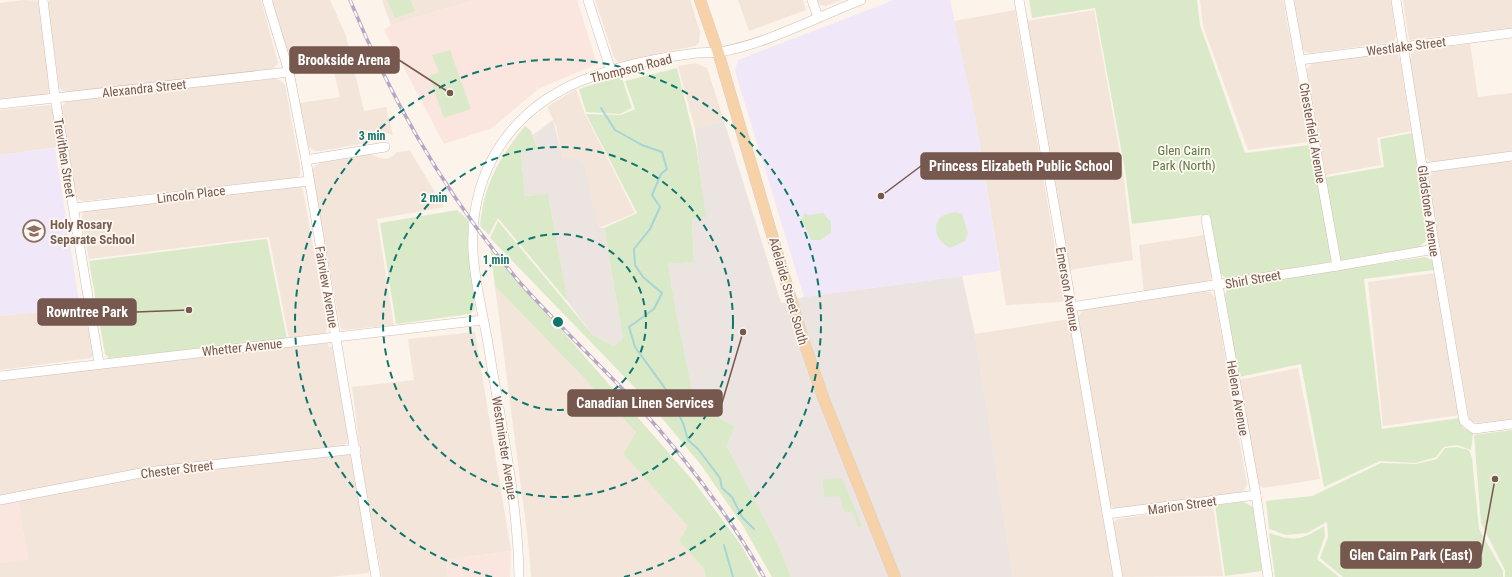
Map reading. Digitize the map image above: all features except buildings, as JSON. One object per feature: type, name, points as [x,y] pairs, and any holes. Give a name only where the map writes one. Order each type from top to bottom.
[{"type":"main road","name":"Adelaide Street South","points":[[700,0],[718,52],[802,338],[823,397],[895,577]]},
{"type":"street","name":"Trevithen Street","points":[[43,0],[55,97],[100,363]]},
{"type":"street","name":"Fairview Avenue","points":[[267,0],[289,72],[306,160],[335,337],[356,449],[376,577]]},
{"type":"street","points":[[588,0],[611,71]]},
{"type":"street","points":[[812,0],[818,17]]},
{"type":"street","name":"Thompson Road","points":[[484,320],[478,295],[473,253],[473,223],[483,180],[497,150],[510,130],[527,114],[550,96],[590,77],[672,57],[718,52],[764,39],[861,0]]},
{"type":"street","name":"Emerson Avenue","points":[[1019,0],[1118,577]]},
{"type":"street","name":"Chesterfield Avenue","points":[[1289,0],[1337,266]]},
{"type":"street","name":"Gladstone Avenue","points":[[1396,0],[1435,249],[1464,421],[1474,429],[1512,424]]},
{"type":"street","name":"Westlake Street","points":[[1300,60],[1512,33]]},
{"type":"street","name":"Alexandra Street","points":[[0,104],[289,72]]},
{"type":"street","points":[[306,160],[386,147]]},
{"type":"street","points":[[1423,168],[1512,156]]},
{"type":"street","name":"Lincoln Place","points":[[74,208],[309,181]]},
{"type":"street","name":"Helena Avenue","points":[[1206,218],[1256,495],[1268,577]]},
{"type":"street","name":"Shirl Street","points":[[1071,307],[1337,266],[1435,249]]},
{"type":"street","name":"Whetter Avenue","points":[[0,376],[100,363],[484,320]]},
{"type":"street","name":"Westminster Avenue","points":[[484,320],[518,531],[519,577]]},
{"type":"street","name":"Chester Street","points":[[0,500],[146,472],[356,449]]},
{"type":"street","name":"Marion Street","points":[[1107,514],[1256,495]]},
{"type":"shaded area","points":[[24,0],[39,1],[41,5],[49,89],[48,93],[43,95],[0,99],[0,3]]},
{"type":"shaded area","points":[[50,0],[261,0],[278,63],[274,68],[266,71],[70,92],[62,91],[59,87],[48,3]]},
{"type":"shaded area","points":[[272,0],[330,0],[346,36],[364,111],[386,107],[393,135],[387,133],[380,134],[370,142],[321,151],[315,151],[309,147],[300,103],[340,97],[333,68],[294,75]]},
{"type":"shaded area","points":[[382,0],[474,0],[391,25]]},
{"type":"shaded area","points":[[474,0],[577,0],[597,64],[538,89],[492,128],[444,144],[384,30],[391,25]]},
{"type":"shaded area","points":[[595,0],[690,0],[700,32],[699,43],[695,46],[618,62],[614,57]]},
{"type":"shaded area","points":[[738,0],[803,0],[806,10],[749,31]]},
{"type":"shaded area","points":[[816,0],[842,0],[826,6],[821,5]]},
{"type":"shaded area","points":[[894,0],[950,0],[976,121],[1000,271],[804,297],[735,71],[738,60]]},
{"type":"shaded area","points":[[1200,0],[1283,0],[1309,142],[1248,150],[1203,26]]},
{"type":"shaded area","points":[[1293,0],[1391,0],[1396,35],[1395,39],[1393,42],[1311,53],[1305,52],[1301,45]]},
{"type":"shaded area","points":[[1403,0],[1512,0],[1512,28],[1409,40]]},
{"type":"shaded area","points":[[1015,10],[1064,301],[1061,302],[1006,305],[976,121],[954,21]]},
{"type":"shaded area","points":[[1094,10],[1123,170],[1133,260],[1069,270],[1026,21]]},
{"type":"shaded area","points":[[1470,44],[1478,97],[1512,93],[1512,152],[1436,163],[1429,161],[1425,155],[1409,61],[1412,53],[1417,50]]},
{"type":"shaded area","points":[[1391,53],[1397,54],[1400,59],[1411,131],[1377,138],[1381,165],[1326,175],[1307,70],[1312,63]]},
{"type":"shaded area","points":[[696,63],[707,68],[724,121],[695,129],[678,66]]},
{"type":"shaded area","points":[[272,79],[280,80],[285,85],[300,167],[300,175],[296,178],[83,201],[78,199],[75,193],[61,109],[66,101]]},
{"type":"shaded area","points":[[576,89],[585,114],[635,213],[599,228],[584,164],[578,158],[563,158],[556,126],[547,107]]},
{"type":"shaded area","points":[[49,105],[53,107],[58,147],[0,155],[0,110]]},
{"type":"shaded area","points":[[553,120],[563,158],[578,158],[584,164],[599,228],[604,228],[623,338],[614,346],[593,335],[568,302],[548,194],[525,196],[521,153],[538,149],[533,135]]},
{"type":"shaded area","points":[[724,121],[781,303],[804,297],[962,276],[975,334],[1013,577],[791,577],[779,546],[727,446],[735,426],[696,407],[676,312],[668,264],[694,262],[692,218],[705,217],[695,129]]},
{"type":"shaded area","name":"Holy Rosary Separate School","points":[[55,148],[80,308],[0,316],[0,155]]},
{"type":"shaded area","points":[[409,149],[444,207],[377,219],[394,325],[343,330],[340,326],[312,171],[315,166],[320,163],[370,154],[386,159],[392,157],[397,152],[408,151]]},
{"type":"shaded area","points":[[1512,161],[1512,419],[1479,423],[1473,422],[1469,419],[1429,183],[1430,175],[1434,171]]},
{"type":"shaded area","points":[[295,186],[301,187],[303,190],[327,326],[326,332],[323,334],[289,339],[269,237],[89,259],[81,221],[83,212],[88,210]]},
{"type":"shaded area","points":[[1205,235],[1213,275],[1209,282],[1144,294],[1139,245]]},
{"type":"shaded area","points":[[1435,273],[1460,415],[1383,426],[1368,282]]},
{"type":"shaded area","points":[[495,286],[636,432],[623,454],[689,526],[679,541],[704,569],[706,577],[531,577],[528,541]]},
{"type":"shaded area","points":[[1204,291],[1210,292],[1215,298],[1247,485],[1240,493],[1121,509],[1114,508],[1110,504],[1078,319],[1080,314],[1083,310]]},
{"type":"shaded area","points":[[87,307],[94,355],[91,358],[0,370],[0,316]]},
{"type":"shaded area","points":[[1069,319],[1113,577],[1013,577],[975,334]]},
{"type":"shaded area","points":[[475,332],[511,551],[445,560],[448,577],[382,577],[364,478],[352,387],[414,380],[408,339]]},
{"type":"shaded area","points":[[328,343],[329,347],[332,347],[348,438],[347,443],[342,446],[141,469],[0,495],[0,380]]},
{"type":"shaded area","points":[[1298,368],[1320,479],[1263,488],[1259,485],[1239,380]]},
{"type":"shaded area","points":[[348,454],[352,456],[371,569],[368,573],[330,577],[0,577],[0,563],[28,559],[18,501],[148,477]]},
{"type":"shaded area","points":[[18,501],[28,560],[0,563],[0,505]]},
{"type":"shaded area","points":[[1213,506],[1223,576],[1123,577],[1113,524],[1117,519]]},
{"type":"shaded area","points":[[511,551],[510,577],[448,577],[445,560]]},
{"type":"green space","points":[[387,0],[410,0],[415,11],[395,18]]},
{"type":"green space","name":"Glen Cairn Park (North)","points":[[1029,0],[1197,0],[1200,25],[1245,153],[1309,145],[1316,179],[1384,167],[1380,139],[1412,133],[1428,234],[1425,242],[1419,247],[1227,279],[1221,274],[1209,214],[1132,224],[1125,170],[1095,8],[1032,18]]},
{"type":"green space","points":[[450,50],[471,109],[444,118],[429,76],[439,72],[432,55]]},
{"type":"green space","points":[[677,68],[696,145],[706,217],[692,219],[694,262],[668,264],[676,312],[696,407],[735,426],[727,446],[779,546],[791,577],[772,577],[743,526],[701,465],[645,398],[490,238],[498,221],[593,335],[614,346],[623,338],[604,228],[637,213],[586,114],[621,115],[635,109],[625,81]]},
{"type":"green space","points":[[621,75],[632,108],[620,114],[586,112],[579,89]]},
{"type":"green space","points":[[525,126],[531,131],[538,149],[521,153],[525,196],[548,194],[568,302],[498,218],[489,235],[480,226],[485,197],[494,172],[508,149]]},
{"type":"green space","points":[[457,210],[468,220],[468,250],[475,309],[470,314],[396,324],[380,223]]},
{"type":"green space","points":[[955,212],[962,214],[968,233],[965,241],[950,248],[939,238],[936,225],[942,216]]},
{"type":"green space","points":[[805,213],[808,215],[823,213],[831,222],[831,233],[820,240],[811,240],[804,224],[800,222]]},
{"type":"green space","points":[[267,239],[287,339],[109,358],[105,354],[89,261]]},
{"type":"green space","points":[[490,248],[695,483],[741,545],[759,577],[706,577],[704,569],[679,541],[688,526],[623,454],[636,432],[495,286]]},
{"type":"green space","points":[[1425,257],[1432,260],[1434,270],[1364,279],[1382,429],[1460,418],[1463,428],[1473,434],[1471,450],[1457,445],[1444,447],[1436,457],[1416,463],[1380,461],[1324,487],[1301,364],[1239,377],[1225,296],[1227,289],[1259,282]]},
{"type":"green space","points":[[1512,430],[1512,577],[1505,577],[1505,570],[1481,523],[1474,435]]},
{"type":"green space","points":[[1457,447],[1469,450],[1472,458],[1479,529],[1503,571],[1503,577],[1343,577],[1320,558],[1328,537],[1327,522],[1307,533],[1286,535],[1269,529],[1266,501],[1312,496],[1381,463],[1416,464],[1437,459],[1445,448]]},
{"type":"green space","points":[[842,478],[862,526],[859,528],[852,511],[844,513],[840,496],[824,498],[823,479]]},
{"type":"green space","points":[[1243,502],[1253,507],[1262,571],[1225,576],[1215,505]]},
{"type":"green space","points":[[1324,526],[1325,536],[1317,559],[1339,577],[1275,577],[1269,533],[1285,538],[1298,538],[1304,537]]},
{"type":"waterway","points":[[601,108],[615,130],[642,145],[662,152],[667,169],[661,174],[652,195],[660,207],[650,229],[634,249],[635,265],[643,277],[662,293],[654,309],[629,327],[635,347],[667,391],[683,423],[688,440],[698,449],[720,478],[722,488],[732,497],[742,517],[754,529]]},
{"type":"waterway","points":[[724,545],[733,577]]},
{"type":"railway","points":[[350,0],[367,39],[404,113],[425,150],[470,219],[495,253],[522,285],[549,315],[634,401],[670,442],[720,507],[764,577]]},
{"type":"place","name":"Brookside Arena","points":[[450,93]]},
{"type":"place","name":"Princess Elizabeth Public School","points":[[881,196]]},
{"type":"place","name":"Holy Rosary Separate School","points":[[34,231]]},
{"type":"place","name":"Rowntree Park","points":[[189,310]]},
{"type":"place","name":"Canadian Linen Services","points":[[743,332]]},
{"type":"place","name":"Glen Cairn Park (East)","points":[[1495,479]]}]
